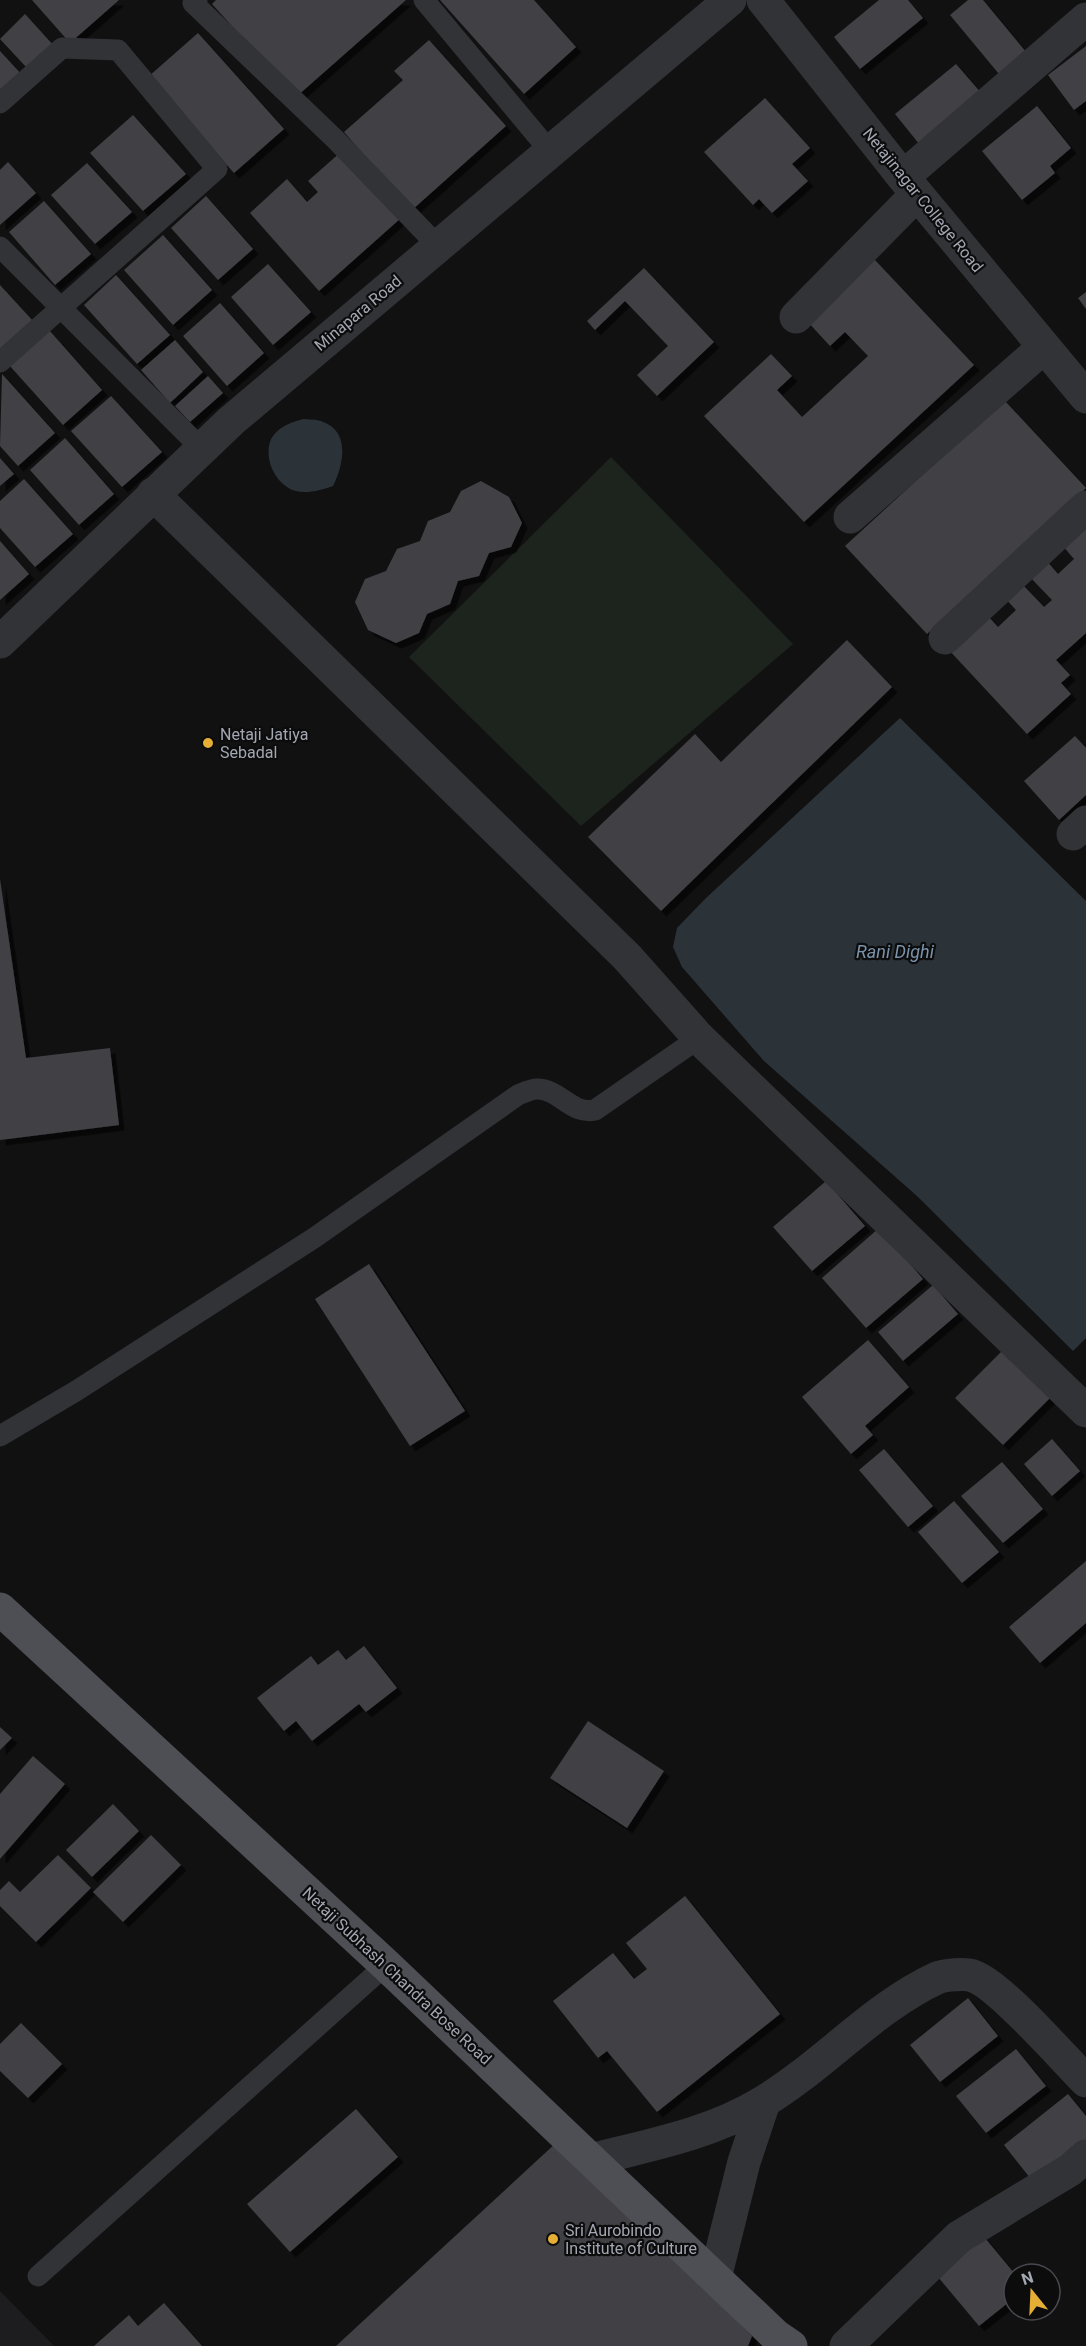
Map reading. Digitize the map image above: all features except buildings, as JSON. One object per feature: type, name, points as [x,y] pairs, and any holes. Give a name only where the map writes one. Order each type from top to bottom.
[{"type":"main road","name":"Netaji Subhash Chandra Bose Road","points":[[0,1609],[386,1965],[715,2278],[779,2342]]},
{"type":"street","name":"Minapara Road","points":[[0,642],[201,448],[549,150],[730,0]]},
{"type":"street","name":"Netajinagar College Road","points":[[763,0],[910,185],[1086,397]]},
{"type":"street","points":[[796,318],[910,185],[1086,19]]},
{"type":"street","points":[[850,517],[1044,346]]},
{"type":"street","points":[[153,494],[627,957],[699,1038],[1086,1411]]},
{"type":"street","points":[[945,638],[1086,507]]},
{"type":"street","points":[[591,2160],[680,2137],[727,2121],[764,2102],[906,1996],[940,1977],[973,1976],[999,1993],[1086,2081]]},
{"type":"street","points":[[715,2278],[744,2162],[764,2102]]},
{"type":"street","points":[[846,2346],[959,2237],[1070,2170],[1086,2156]]},
{"type":"lane","points":[[197,0],[193,3],[336,140],[438,246]]},
{"type":"lane","points":[[424,0],[549,150]]},
{"type":"lane","points":[[0,104],[62,48],[118,50],[217,169],[60,306],[0,362]]},
{"type":"lane","points":[[0,247],[201,448]]},
{"type":"lane","points":[[0,1436],[76,1391],[314,1238],[518,1095],[536,1089],[556,1094],[577,1109],[586,1112],[595,1110],[699,1038]]},
{"type":"lane","points":[[39,2276],[386,1965]]},
{"type":"shaded area","points":[[611,457],[793,644],[581,826],[409,657]]},
{"type":"shaded area","points":[[0,2291],[54,2346],[0,2346]]},
{"type":"water","points":[[304,419],[319,420],[332,427],[338,433],[342,450],[340,469],[333,486],[305,492],[296,491],[283,484],[274,472],[269,457],[272,437],[280,429]]},
{"type":"water","name":"Rani Dighi","points":[[900,718],[1086,901],[1086,1338],[1073,1351],[917,1196],[764,1061],[682,967],[673,947],[677,928],[705,899]]},
{"type":"place","name":"Netaji Jatiya Sebadal","points":[[208,743]]},
{"type":"place","name":"Sri Aurobindo Institute of Culture","points":[[553,2239]]}]
